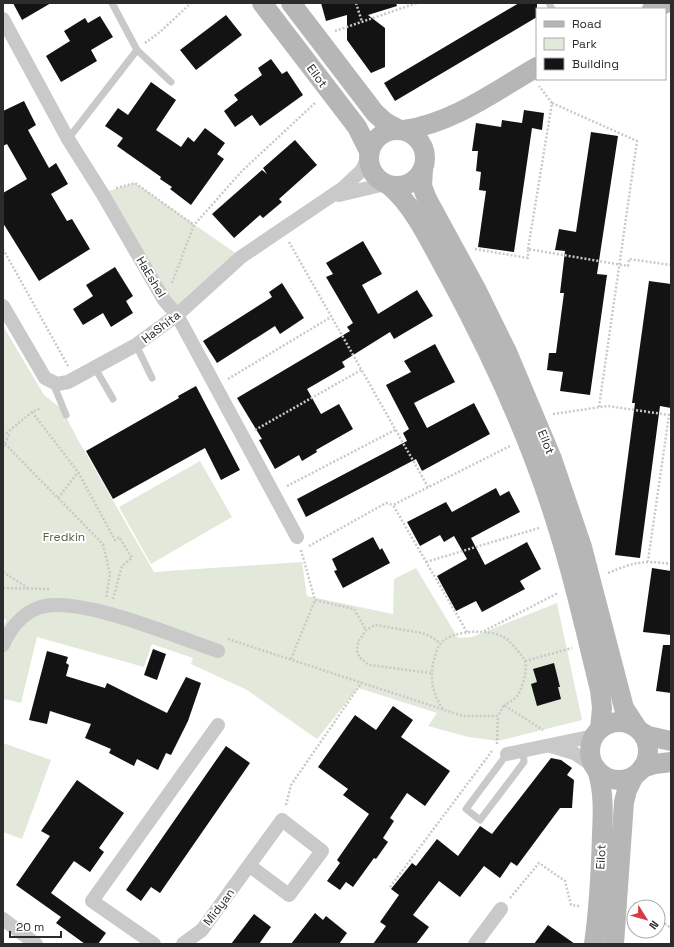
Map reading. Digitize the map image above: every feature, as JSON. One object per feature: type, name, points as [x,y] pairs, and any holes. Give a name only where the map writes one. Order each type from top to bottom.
[{"type":"street","name":"Eilot","points":[[262,3],[357,127],[369,154]]},
{"type":"street","name":"Eilot","points":[[291,3],[375,113],[384,122],[401,130]]},
{"type":"street","points":[[654,8],[666,3]]},
{"type":"street","name":"HaEshel","points":[[3,19],[68,138],[102,192],[164,300],[177,315],[299,544]]},
{"type":"street","points":[[459,112],[438,135],[424,165],[411,183],[401,186],[387,185],[372,172],[369,154],[378,137],[388,131],[424,126],[459,112],[532,70]]},
{"type":"street","points":[[401,130],[418,139],[424,149],[424,165]]},
{"type":"street","name":"HaShita","points":[[53,383],[62,384],[96,368],[136,345],[177,315],[241,257],[333,197],[357,175],[369,154]]},
{"type":"street","name":"Eilot","points":[[424,165],[422,186],[492,321],[536,417],[571,512],[582,583],[588,643],[600,690],[602,708],[597,733]]},
{"type":"street","name":"Eilot","points":[[387,185],[408,206],[461,298],[491,359],[525,438],[556,523],[582,583],[628,717],[639,730]]},
{"type":"street","name":"HaShita","points":[[333,197],[358,189],[387,185]]},
{"type":"street","points":[[3,306],[42,374],[53,383]]},
{"type":"street","points":[[3,645],[16,623],[28,614],[38,608],[62,605],[126,619],[218,651]]},
{"type":"street","points":[[507,754],[597,733],[610,723],[621,722],[648,736],[671,741]]},
{"type":"street","points":[[154,944],[92,901],[218,724]]},
{"type":"street","points":[[638,772],[648,752],[647,741],[639,730]]},
{"type":"street","points":[[595,768],[590,749],[597,733]]},
{"type":"street","points":[[546,746],[574,753],[612,779],[623,780],[655,764],[671,762]]},
{"type":"street","name":"Eilot","points":[[594,944],[598,908],[603,805],[601,780],[595,768]]},
{"type":"street","name":"Eilot","points":[[614,944],[624,802],[627,790],[638,772]]},
{"type":"street","points":[[250,866],[289,895],[322,850],[282,820]]},
{"type":"street","name":"Midyan","points":[[183,944],[202,930],[282,820]]},
{"type":"street","points":[[475,944],[501,909]]},
{"type":"street","points":[[3,919],[36,944]]},
{"type":"lane","points":[[112,3],[137,50],[171,82]]},
{"type":"lane","points":[[68,138],[137,50]]},
{"type":"lane","points":[[136,345],[152,378]]},
{"type":"lane","points":[[96,368],[113,399]]},
{"type":"lane","points":[[53,383],[66,415]]},
{"type":"lane","points":[[507,754],[466,809],[480,820],[524,762],[523,751]]},
{"type":"path","points":[[137,50],[160,32],[191,3]]},
{"type":"path","points":[[356,3],[362,22]]},
{"type":"path","points":[[317,38],[417,3]]},
{"type":"path","points":[[538,80],[552,103],[637,141],[599,407]]},
{"type":"path","points":[[164,300],[194,225],[242,171],[328,91]]},
{"type":"path","points":[[452,246],[528,258],[528,249],[552,103]]},
{"type":"path","points":[[102,192],[135,183],[194,225]]},
{"type":"path","points":[[283,230],[428,487]]},
{"type":"path","points":[[3,249],[75,378]]},
{"type":"path","points":[[528,249],[619,265],[628,266],[629,259],[671,266]]},
{"type":"path","points":[[216,386],[331,317]]},
{"type":"path","points":[[243,437],[361,370]]},
{"type":"path","points":[[536,417],[608,406],[669,415],[669,425],[648,561]]},
{"type":"path","points":[[3,436],[10,432],[32,412],[41,408]]},
{"type":"path","points":[[32,412],[78,472],[115,540],[119,538],[132,558],[122,566],[113,601],[99,597]]},
{"type":"path","points":[[273,493],[395,430]]},
{"type":"path","points":[[10,432],[4,445],[103,544],[110,574],[106,599]]},
{"type":"path","points":[[291,659],[314,600],[299,544],[386,503],[393,504],[525,438]]},
{"type":"path","points":[[58,498],[78,472]]},
{"type":"path","points":[[393,504],[467,632]]},
{"type":"path","points":[[426,562],[556,523]]},
{"type":"path","points":[[483,632],[582,583],[633,562],[648,561],[671,564]]},
{"type":"path","points":[[3,572],[13,580],[29,588]]},
{"type":"path","points":[[3,588],[53,589]]},
{"type":"path","points":[[314,600],[354,610],[366,630]]},
{"type":"path","points":[[431,673],[370,665],[359,657],[357,651],[360,636],[366,630],[376,625],[422,633],[430,636],[440,643]]},
{"type":"path","points":[[390,887],[497,745],[498,716],[504,705],[517,697],[522,686],[525,661],[505,638],[483,632],[467,632],[447,637],[440,643],[431,673],[437,700],[443,709]]},
{"type":"path","points":[[223,637],[463,716],[498,716]]},
{"type":"path","points":[[525,661],[588,643]]},
{"type":"path","points":[[282,820],[291,785],[362,682]]},
{"type":"path","points":[[504,705],[562,742]]},
{"type":"path","points":[[501,909],[539,863],[565,881],[571,905],[598,908]]},
{"type":"green space","points":[[135,183],[241,257],[177,315],[102,193]]},
{"type":"green space","name":"Fredkin","points":[[3,326],[44,395],[62,409],[154,572],[302,562],[307,596],[393,614],[394,579],[416,568],[458,638],[472,637],[557,603],[582,720],[498,741],[468,737],[428,726],[437,713],[324,677],[358,688],[317,739],[247,690],[191,664],[193,658],[152,644],[144,667],[37,637],[21,703],[5,699],[3,704],[3,630],[6,619],[3,619]]},
{"type":"green space","points":[[200,461],[232,517],[151,564],[119,507]]},
{"type":"green space","points":[[3,743],[51,760],[22,839],[3,832]]},
{"type":"building","points":[[13,3],[51,3],[22,20]]},
{"type":"building","points":[[321,3],[396,3],[397,6],[368,15],[385,28],[385,67],[371,73],[347,40],[347,15],[326,21]]},
{"type":"building","points":[[519,3],[537,3],[536,18],[395,101],[384,83]]},
{"type":"building","points":[[226,15],[242,35],[196,70],[180,50]]},
{"type":"building","points":[[100,16],[113,37],[91,50],[97,61],[61,82],[46,56],[70,41],[64,31],[85,18],[88,23]]},
{"type":"building","points":[[271,59],[282,74],[287,71],[303,95],[260,126],[252,115],[235,127],[224,111],[238,100],[234,95],[262,75],[258,68]]},
{"type":"building","points":[[151,82],[176,100],[156,130],[181,147],[188,137],[194,142],[205,128],[225,143],[217,154],[224,159],[191,205],[170,189],[172,187],[160,179],[161,177],[117,146],[123,138],[105,126],[118,108],[128,115]]},
{"type":"building","points":[[24,101],[36,125],[28,130],[49,168],[56,163],[68,184],[51,194],[67,221],[72,219],[90,249],[39,281],[3,223],[3,193],[27,179],[7,144],[3,146],[3,111]]},
{"type":"building","points":[[524,110],[544,113],[542,130],[532,128],[514,252],[478,247],[486,191],[479,190],[481,172],[476,171],[478,151],[472,151],[476,123],[501,127],[502,120],[522,123]]},
{"type":"building","points":[[591,132],[618,136],[597,274],[607,275],[590,395],[560,391],[563,372],[547,370],[549,353],[556,353],[564,293],[560,293],[565,251],[555,250],[559,229],[576,232]]},
{"type":"building","points":[[295,140],[317,165],[279,199],[282,202],[263,218],[260,215],[234,238],[212,214],[262,170],[267,174],[263,168]]},
{"type":"building","points":[[363,241],[382,274],[362,285],[378,314],[417,290],[433,316],[394,339],[390,332],[342,362],[345,367],[307,389],[321,414],[339,404],[353,429],[316,450],[317,452],[302,461],[299,455],[275,469],[259,440],[262,439],[237,398],[350,331],[347,327],[353,323],[326,277],[333,274],[326,263]]},
{"type":"building","points":[[115,267],[133,296],[126,301],[133,313],[111,327],[103,313],[83,325],[73,309],[93,296],[86,285]]},
{"type":"building","points":[[649,281],[671,284],[671,408],[660,406],[640,558],[615,555],[635,403],[632,403]]},
{"type":"building","points":[[282,283],[304,318],[280,334],[275,326],[217,363],[203,341],[272,297],[269,292]]},
{"type":"building","points":[[435,344],[455,382],[414,403],[427,428],[474,403],[490,434],[422,471],[416,459],[306,517],[297,499],[407,441],[403,433],[409,429],[386,385],[411,372],[404,361]]},
{"type":"building","points":[[196,386],[240,470],[221,480],[205,448],[113,499],[86,451],[179,398],[178,396]]},
{"type":"building","points":[[496,488],[500,496],[509,491],[520,512],[471,538],[485,565],[527,542],[541,569],[520,581],[525,589],[482,612],[476,601],[456,611],[437,576],[467,559],[454,536],[444,542],[440,535],[420,546],[407,522],[446,502],[452,512]]},
{"type":"building","points":[[373,537],[380,550],[382,548],[390,563],[343,588],[334,571],[337,570],[332,559]]},
{"type":"building","points":[[652,568],[671,571],[671,635],[643,632]]},
{"type":"building","points":[[663,645],[671,645],[671,693],[656,691]]},
{"type":"building","points":[[153,649],[166,654],[157,680],[144,675]]},
{"type":"building","points":[[47,651],[68,657],[66,663],[69,665],[66,676],[105,688],[107,683],[167,713],[186,677],[201,683],[188,721],[171,755],[166,753],[158,770],[137,759],[134,766],[109,753],[111,749],[85,738],[91,724],[50,711],[47,724],[29,720]]},
{"type":"building","points":[[554,663],[560,687],[558,687],[561,699],[537,706],[531,684],[537,682],[533,669]]},
{"type":"building","points":[[393,706],[413,720],[401,737],[450,771],[425,806],[407,793],[390,818],[394,821],[383,838],[388,842],[376,859],[374,858],[353,887],[346,882],[340,890],[327,881],[340,863],[337,860],[369,814],[343,795],[348,789],[318,767],[355,715],[376,730]]},
{"type":"building","points":[[226,746],[250,763],[160,893],[151,887],[141,901],[126,890]]},
{"type":"building","points":[[551,758],[561,760],[572,768],[567,775],[574,780],[572,808],[560,808],[517,866],[511,862],[500,878],[484,866],[460,897],[439,881],[413,915],[429,927],[416,944],[373,944],[386,926],[380,922],[399,895],[391,889],[412,863],[416,866],[437,839],[458,856],[480,826],[492,834]]},
{"type":"building","points":[[77,780],[124,813],[99,848],[104,852],[90,872],[74,861],[51,893],[106,933],[98,944],[85,944],[56,923],[61,917],[16,885],[50,836],[41,831]]},
{"type":"building","points":[[315,913],[323,920],[326,916],[347,933],[339,944],[291,944]]},
{"type":"building","points":[[254,914],[271,927],[259,944],[231,944]]},
{"type":"building","points":[[548,925],[575,944],[534,944]]}]
